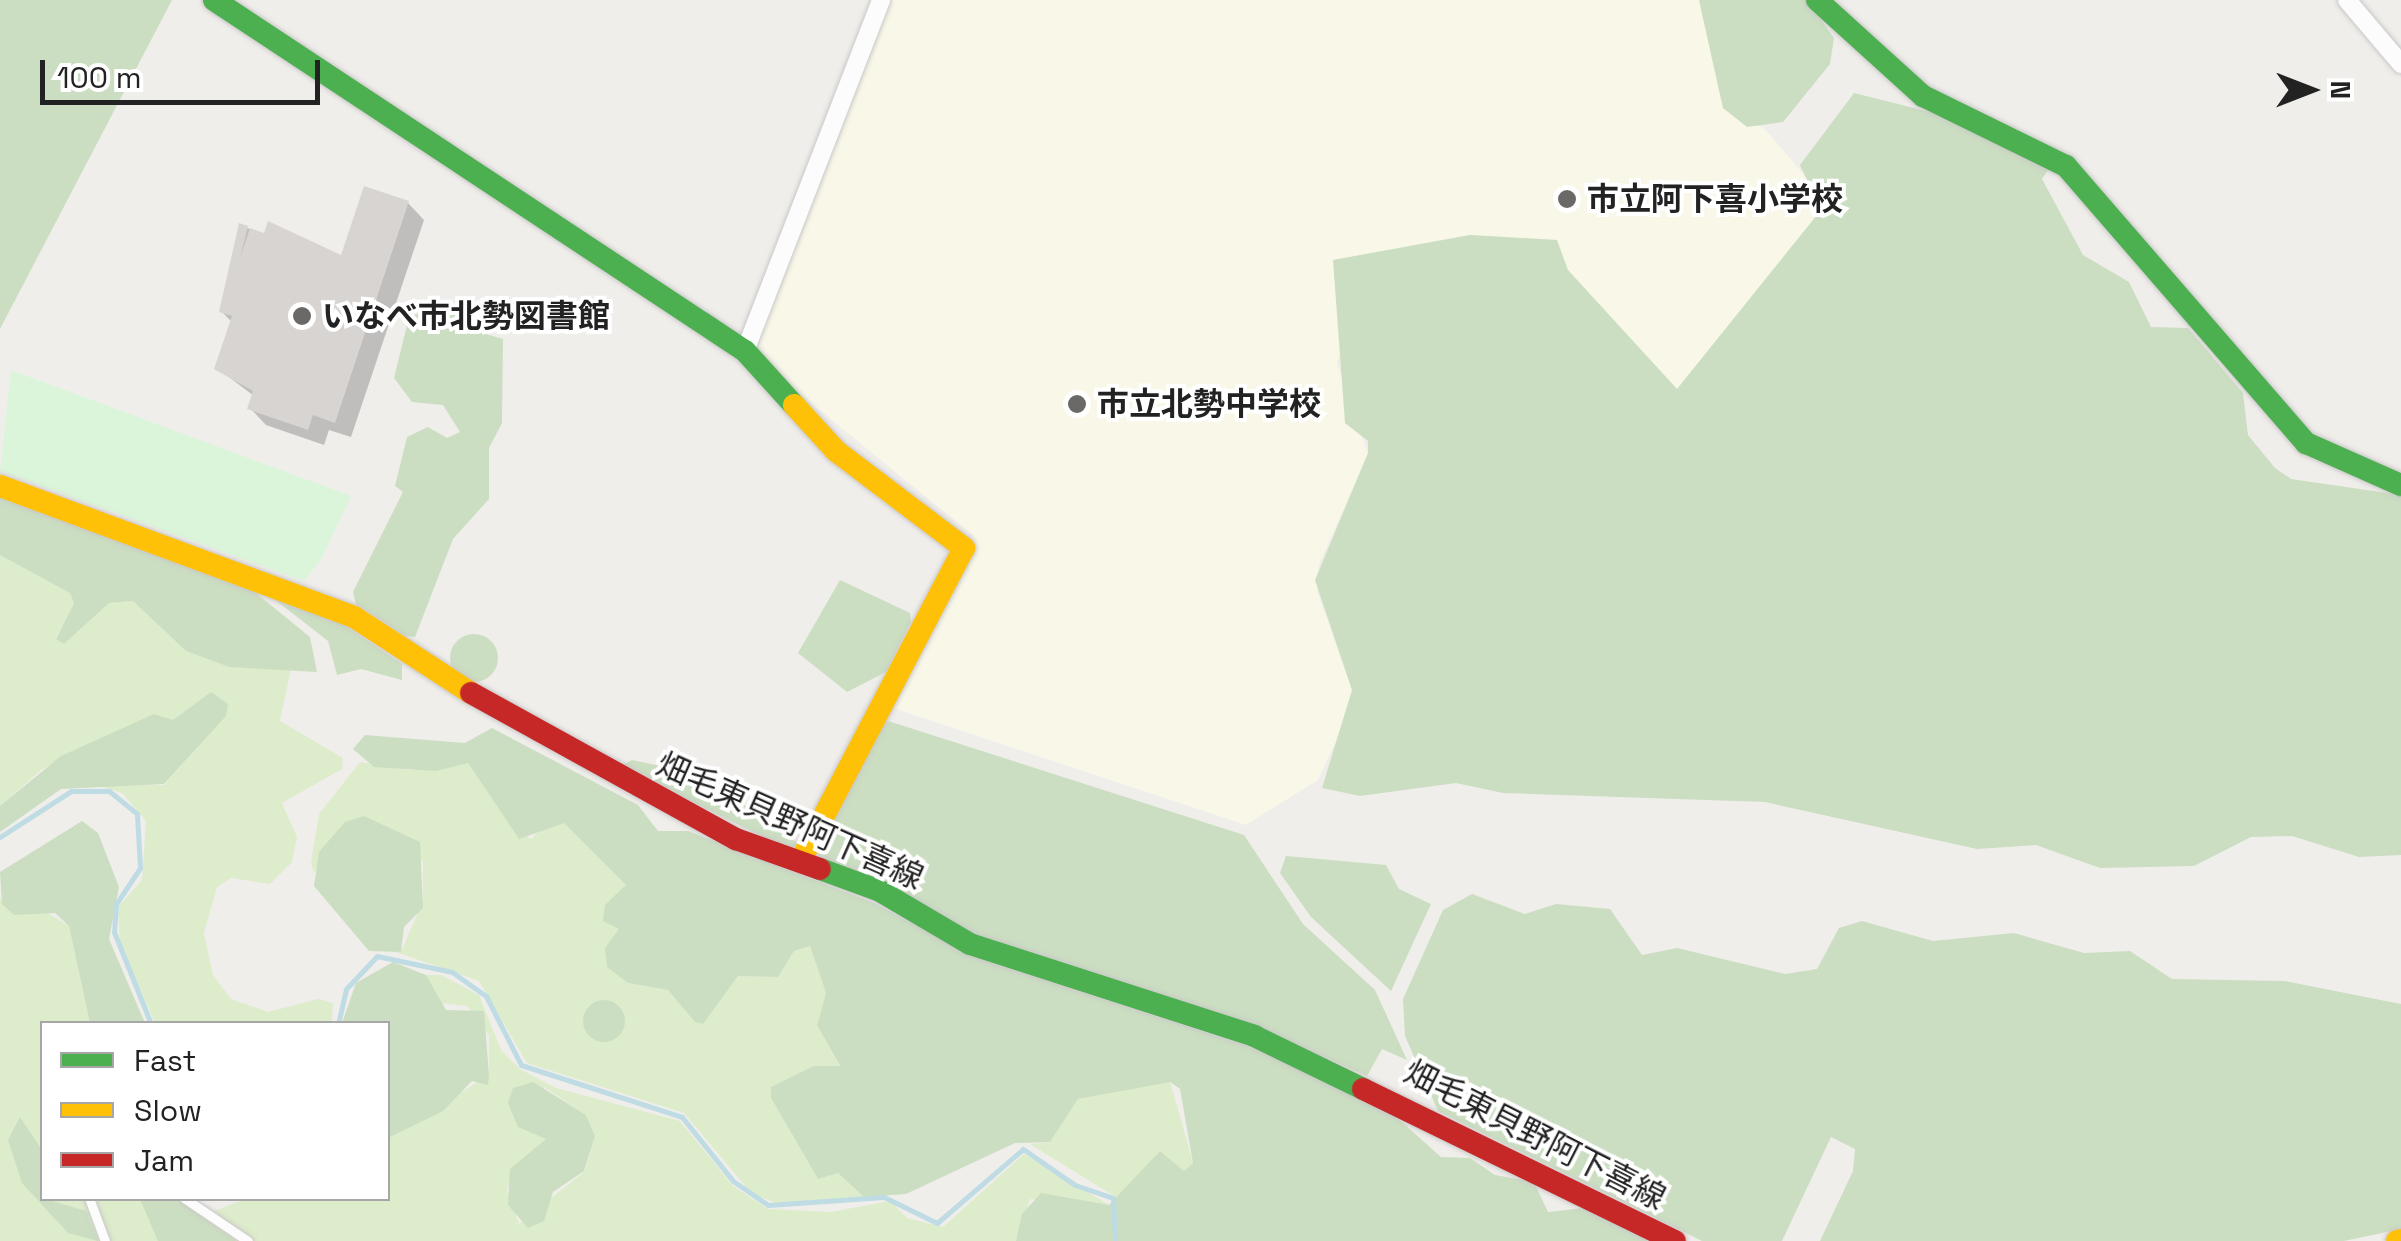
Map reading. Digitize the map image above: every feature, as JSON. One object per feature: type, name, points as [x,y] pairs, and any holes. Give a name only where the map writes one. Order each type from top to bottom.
[{"type":"street","points":[[214,0],[745,351],[836,451],[964,548],[800,862]]},
{"type":"street","points":[[745,351],[881,0]]},
{"type":"street","points":[[1817,0],[1923,96],[2066,166],[2306,442],[2401,485]]},
{"type":"street","points":[[2347,0],[2401,64]]},
{"type":"street","name":"畑毛東貝野阿下喜線","points":[[0,486],[354,616],[393,650],[656,800],[800,862],[880,891],[970,944],[1254,1036],[1674,1241]]},
{"type":"lane","points":[[90,1201],[105,1241]]},
{"type":"lane","points":[[188,1201],[248,1241]]},
{"type":"shaded area","name":"市立北勢中学校","points":[[888,0],[1699,0],[1723,108],[1765,129],[1815,188],[1821,210],[1677,390],[1567,270],[1556,240],[1470,235],[1333,260],[1343,345],[1337,363],[1368,454],[1319,564],[1317,591],[1352,690],[1350,711],[1318,780],[1246,825],[887,706],[974,536],[762,363],[754,344]]},
{"type":"green space","points":[[0,0],[172,0],[0,329]]},
{"type":"green space","points":[[1699,0],[1807,0],[1834,38],[1830,64],[1783,122],[1747,127],[1723,108]]},
{"type":"green space","points":[[1854,93],[1934,113],[2048,170],[2042,179],[2083,255],[2129,282],[2151,327],[2188,328],[2243,393],[2248,435],[2275,468],[2291,479],[2401,495],[2401,855],[2359,857],[2292,836],[2251,837],[2194,866],[2100,868],[2036,845],[1977,849],[1765,802],[1503,793],[1456,783],[1360,796],[1322,788],[1352,690],[1315,580],[1368,453],[1368,441],[1345,423],[1333,260],[1470,235],[1557,240],[1568,270],[1677,389],[1821,210],[1800,165]]},
{"type":"green space","points":[[440,306],[461,312],[469,329],[503,339],[502,423],[489,448],[489,499],[453,539],[415,637],[405,636],[356,604],[353,592],[403,492],[395,486],[407,437],[428,427],[447,438],[460,432],[443,405],[412,402],[394,378],[409,317]]},
{"type":"green space","points":[[11,370],[351,496],[321,559],[304,581],[0,471]]},
{"type":"green space","points":[[0,496],[251,589],[310,637],[317,672],[229,667],[186,651],[133,601],[109,603],[64,644],[56,639],[74,603],[70,593],[0,555]]},
{"type":"green space","points":[[0,555],[70,592],[74,603],[56,638],[64,644],[109,603],[133,601],[186,651],[229,667],[291,669],[280,721],[343,758],[342,769],[282,803],[297,837],[292,862],[270,884],[231,878],[217,887],[204,933],[213,975],[231,999],[268,1012],[318,999],[333,1003],[332,1021],[154,1021],[120,945],[118,907],[142,880],[146,821],[122,793],[95,785],[164,785],[218,724],[211,692],[173,720],[154,714],[41,770],[0,806]]},
{"type":"green space","points":[[840,580],[910,613],[911,622],[886,672],[847,692],[798,653]]},
{"type":"green space","points":[[269,595],[328,614],[402,664],[402,680],[361,669],[337,675],[328,641]]},
{"type":"green space","points":[[474,634],[491,641],[498,658],[491,675],[474,682],[457,675],[450,658],[457,641]]},
{"type":"green space","points":[[211,692],[228,704],[226,716],[164,784],[61,789],[0,832],[0,806],[61,756],[154,714],[173,720]]},
{"type":"green space","points":[[885,720],[1244,835],[1303,924],[1375,990],[1407,1060],[1382,1049],[1367,1076],[1255,1026],[972,935],[819,859],[818,844]]},
{"type":"green space","points":[[492,728],[638,805],[658,831],[688,831],[874,903],[980,959],[1244,1045],[1383,1105],[1441,1157],[1470,1158],[1495,1175],[1534,1182],[1548,1212],[1584,1208],[1652,1241],[1016,1241],[1022,1214],[1041,1193],[1109,1205],[1160,1151],[1184,1171],[1193,1163],[1180,1089],[1170,1082],[1078,1099],[1050,1142],[1015,1143],[906,1194],[864,1197],[838,1173],[818,1179],[771,1098],[771,1087],[814,1066],[840,1066],[817,1025],[826,993],[810,946],[794,951],[778,977],[738,976],[703,1024],[695,1022],[668,990],[628,983],[607,967],[605,948],[619,929],[603,921],[605,905],[626,885],[564,823],[519,839],[468,763],[436,771],[374,767],[353,749],[365,735],[465,743]]},
{"type":"green space","points":[[632,760],[703,775],[800,845],[788,849],[620,766]]},
{"type":"green space","points":[[360,762],[409,770],[468,763],[510,825],[531,839],[546,823],[564,823],[627,886],[620,929],[628,983],[668,990],[696,1022],[739,976],[778,977],[794,951],[810,946],[826,993],[817,1025],[840,1067],[814,1066],[771,1098],[818,1179],[838,1173],[864,1197],[776,1203],[751,1193],[684,1113],[527,1063],[479,981],[393,951],[401,952],[423,901],[423,861],[345,822],[314,873],[311,862],[319,814]]},
{"type":"green space","points":[[364,816],[420,842],[423,908],[404,927],[401,952],[369,951],[314,886],[319,852],[345,822]]},
{"type":"green space","points":[[82,821],[98,833],[119,887],[109,939],[144,1021],[90,1021],[69,926],[55,913],[14,915],[2,904],[0,872]]},
{"type":"green space","points":[[1286,856],[1386,865],[1399,889],[1431,904],[1391,991],[1311,917],[1280,873]]},
{"type":"green space","points":[[1472,894],[1525,914],[1556,904],[1610,909],[1642,955],[1677,948],[1785,974],[1817,969],[1839,928],[1862,921],[1933,941],[2014,933],[2084,953],[2130,951],[2172,979],[2285,981],[2401,1004],[2401,1229],[2344,1241],[1820,1241],[1853,1171],[1855,1149],[1831,1137],[1782,1241],[1702,1241],[1438,1111],[1405,1036],[1403,999],[1443,910]]},
{"type":"green space","points":[[0,898],[14,915],[41,909],[69,926],[90,1021],[40,1021],[40,1201],[196,1201],[212,1212],[240,1201],[390,1201],[390,1137],[489,1075],[489,1035],[467,1006],[440,1003],[426,975],[441,975],[479,995],[501,1050],[520,1069],[556,1088],[680,1121],[733,1186],[768,1209],[831,1212],[890,1201],[907,1218],[943,1227],[1024,1154],[1109,1205],[1030,1199],[1016,1241],[0,1241]],"holes":[[[544,1087],[586,1115],[595,1136],[585,1171],[519,1224],[507,1190],[515,1166],[546,1139],[532,1128]]]},
{"type":"green space","points":[[393,962],[426,975],[446,1010],[484,1011],[488,1085],[472,1081],[443,1111],[390,1137],[390,1021],[343,1021],[356,983]]},
{"type":"green space","points":[[604,1000],[619,1006],[625,1021],[619,1036],[604,1042],[589,1036],[583,1021],[589,1006]]},
{"type":"green space","points":[[1170,1081],[1193,1163],[1184,1171],[1159,1151],[1122,1201],[1030,1144],[1050,1142],[1078,1099]]},
{"type":"green space","points":[[533,1082],[586,1115],[595,1136],[584,1171],[553,1192],[544,1221],[528,1228],[508,1205],[510,1169],[546,1139],[518,1127],[508,1103],[513,1088]]},
{"type":"green space","points":[[20,1117],[40,1147],[40,1201],[86,1211],[98,1241],[68,1233],[22,1183],[8,1140]]},
{"type":"green space","points":[[141,1201],[179,1201],[236,1241],[158,1241]]},
{"type":"building","points":[[364,186],[409,201],[335,423],[313,415],[308,430],[247,409],[253,391],[214,369],[232,316],[219,312],[239,223],[248,226],[240,258],[250,228],[264,233],[268,221],[341,255]]},
{"type":"waterway","points":[[0,837],[71,791],[109,791],[137,814],[140,868],[116,904],[114,932],[150,1021]]},
{"type":"waterway","points":[[339,1021],[346,989],[377,956],[452,972],[486,996],[521,1065],[682,1117],[733,1181],[768,1205],[884,1197],[937,1223],[1023,1149],[1075,1185],[1113,1198],[1115,1241]]},
{"type":"traffic: fast","points":[[214,0],[745,351],[794,405]]},
{"type":"traffic: fast","points":[[1817,0],[1923,96],[2066,166],[2306,443],[2401,485]]},
{"type":"traffic: fast","points":[[820,869],[880,891],[970,944],[1254,1036],[1363,1089]]},
{"type":"traffic: slow","points":[[794,405],[836,451],[964,548],[800,862]]},
{"type":"traffic: slow","points":[[0,486],[354,617],[471,693]]},
{"type":"traffic: slow","points":[[2397,1241],[2401,1240]]},
{"type":"traffic: jam","points":[[471,693],[736,839],[820,869]]},
{"type":"traffic: jam","points":[[1363,1089],[1675,1241]]},
{"type":"place","name":"市立阿下喜小学校","points":[[1567,199]]},
{"type":"place","name":"いなべ市北勢図書館","points":[[302,316]]},
{"type":"place","name":"市立北勢中学校","points":[[1077,404]]}]
